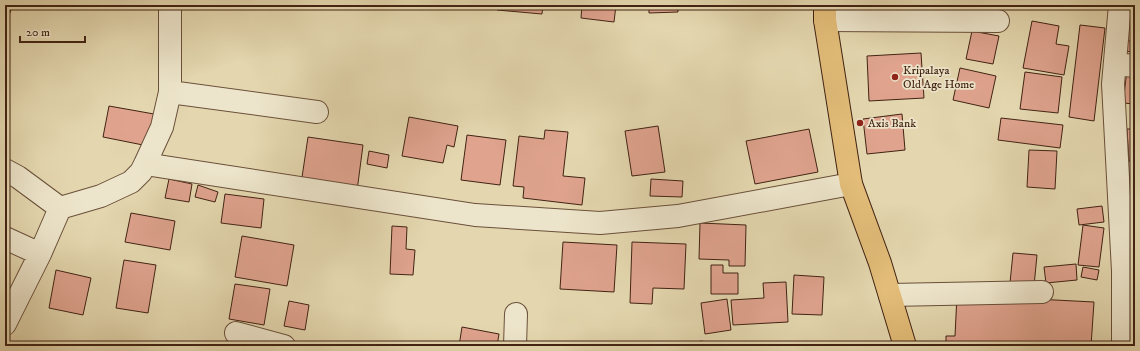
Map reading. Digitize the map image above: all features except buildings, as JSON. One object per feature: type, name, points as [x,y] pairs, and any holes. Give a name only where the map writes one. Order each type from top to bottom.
[{"type":"main road","points":[[825,12],[851,184],[880,263],[905,346]]},
{"type":"street","points":[[60,208],[101,196],[131,182],[141,172],[162,127],[170,92],[170,5]]},
{"type":"street","points":[[1120,5],[1125,65],[1113,84],[1129,271],[1123,346]]},
{"type":"street","points":[[825,12],[998,21]]},
{"type":"street","points":[[170,92],[317,112]]},
{"type":"street","points":[[145,164],[475,215],[600,223],[678,216],[851,184]]},
{"type":"street","points":[[5,170],[18,177],[60,208]]},
{"type":"street","points":[[5,324],[40,254],[60,208]]},
{"type":"street","points":[[5,238],[40,254]]},
{"type":"street","points":[[890,295],[1042,292]]},
{"type":"street","points":[[514,346],[516,314]]},
{"type":"street","points":[[236,333],[284,346]]},
{"type":"place","name":"Kripalaya Old Age Home","points":[[895,77]]},
{"type":"place","name":"Axis Bank","points":[[860,123]]}]
